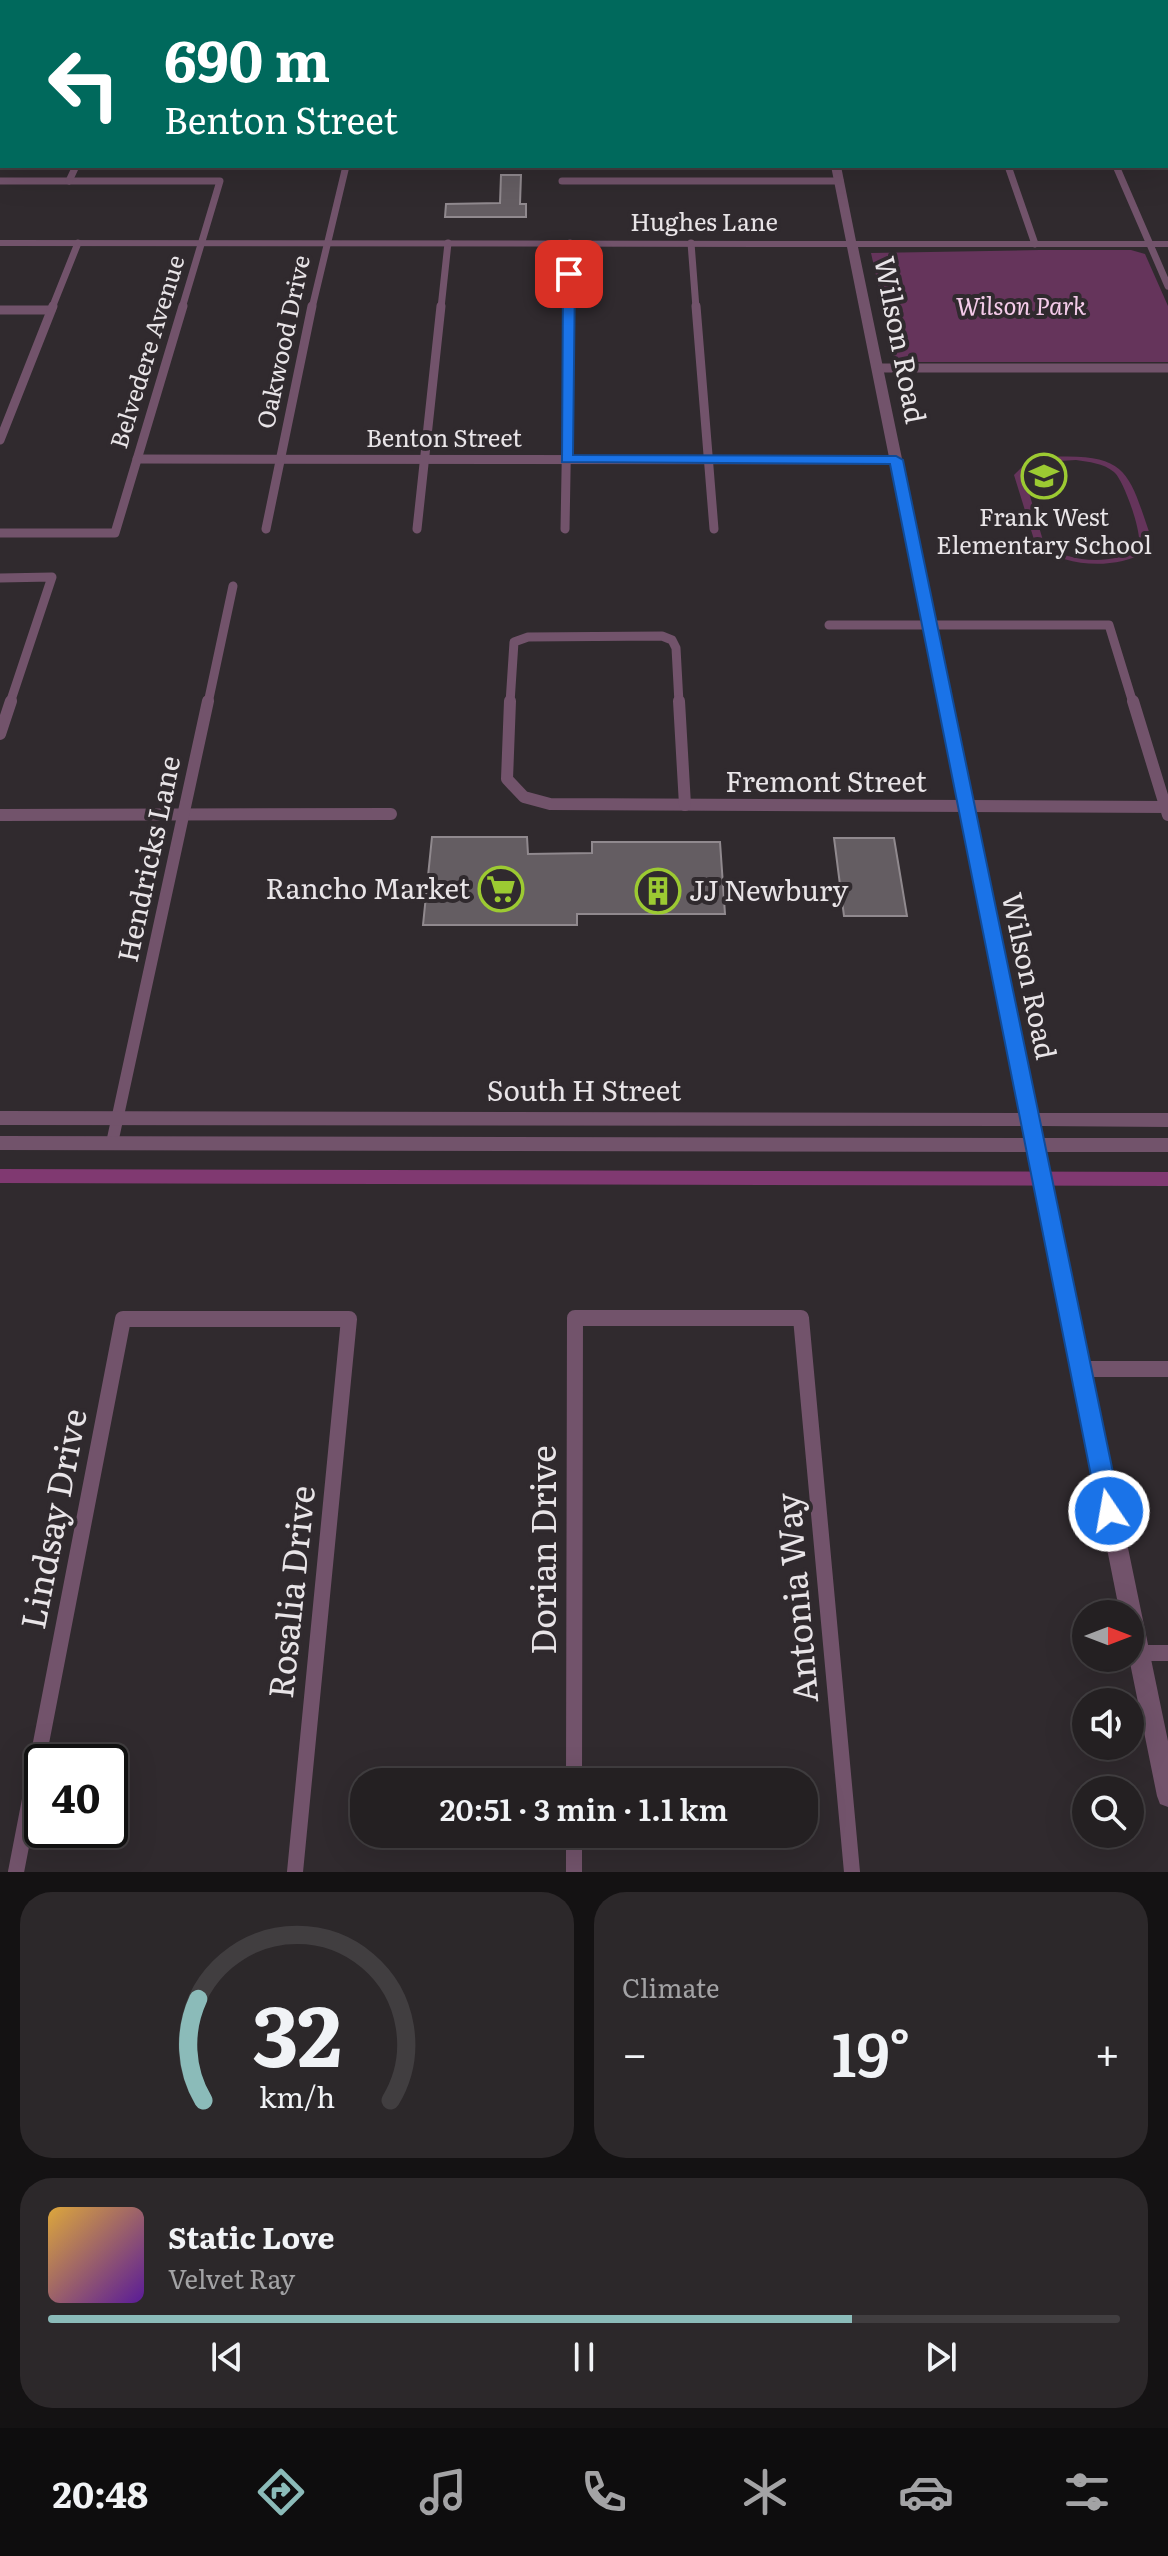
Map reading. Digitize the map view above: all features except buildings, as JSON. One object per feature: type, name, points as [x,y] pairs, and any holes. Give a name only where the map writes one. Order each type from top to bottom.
[{"type":"street","points":[[0,181],[69,181],[75,168]]},
{"type":"street","name":"Oakwood Drive","points":[[266,529],[325,243],[335,223],[346,168]]},
{"type":"street","points":[[620,168],[620,181]]},
{"type":"street","name":"Wilson Road","points":[[837,168],[1128,1600]]},
{"type":"street","points":[[1009,168],[1035,244]]},
{"type":"street","points":[[1117,168],[1168,286]]},
{"type":"street","name":"Belvedere Avenue","points":[[0,533],[115,533],[220,181],[69,181]]},
{"type":"street","points":[[562,181],[840,181]]},
{"type":"street","name":"Hughes Lane","points":[[0,243],[1168,244]]},
{"type":"street","points":[[0,440],[78,243]]},
{"type":"street","points":[[417,529],[448,243]]},
{"type":"street","points":[[565,529],[570,243]]},
{"type":"street","points":[[691,243],[714,529]]},
{"type":"street","points":[[0,310],[51,310]]},
{"type":"street","points":[[877,368],[1168,368]]},
{"type":"street","name":"Benton Street","points":[[137,459],[896,460]]},
{"type":"street","points":[[0,578],[52,577],[0,734]]},
{"type":"street","name":"Hendricks Lane","points":[[112,1143],[233,586]]},
{"type":"street","points":[[829,625],[1109,625],[1167,810]]},
{"type":"street","name":"Fremont Street","points":[[685,805],[676,648],[672,640],[662,636],[528,637],[514,642],[505,769],[507,783],[514,793],[532,801],[685,805],[1167,810]]},
{"type":"street","points":[[0,815],[391,814]]},
{"type":"street","name":"South H Street","points":[[0,1118],[1168,1120]]},
{"type":"street","name":"South H Street","points":[[0,1143],[1168,1145]]},
{"type":"street","name":"Antonia Way","points":[[575,1318],[801,1318],[852,1872]]},
{"type":"street","name":"Dorian Drive","points":[[574,1768],[575,1318]]},
{"type":"street","name":"Rosalia Drive","points":[[123,1319],[349,1319],[295,1872]]},
{"type":"street","name":"Lindsay Drive","points":[[16,1872],[123,1319]]},
{"type":"street","points":[[1080,1369],[1168,1369]]},
{"type":"street","points":[[1144,1653],[1168,1653]]},
{"type":"street","name":"Wilson Road","points":[[1143,1672],[1168,1796]]},
{"type":"street","points":[[574,1848],[574,1872]]},
{"type":"green space","name":"Wilson Park","points":[[1131,250],[1145,254],[1168,306],[1168,362],[907,362],[893,356],[882,305],[885,304],[871,253]]},
{"type":"green space","points":[[1052,457],[1098,459],[1123,473],[1138,499],[1152,540],[1146,552],[1119,562],[1090,564],[1062,558],[1036,546],[1014,475],[1026,463]],"holes":[[[1076,460],[1096,463],[1118,477],[1136,523],[1138,550],[1115,558],[1090,560],[1065,555],[1044,544],[1023,472],[1042,462]]]},
{"type":"waterway","points":[[0,1176],[1168,1179]]},
{"type":"place","name":"Frank West Elementary School","points":[[1044,476]]},
{"type":"place","name":"Rancho Market","points":[[501,889]]},
{"type":"place","name":"JJ Newbury","points":[[658,891]]},
{"type":"route","points":[[569,274],[566,459],[896,460],[1109,1511]]}]
